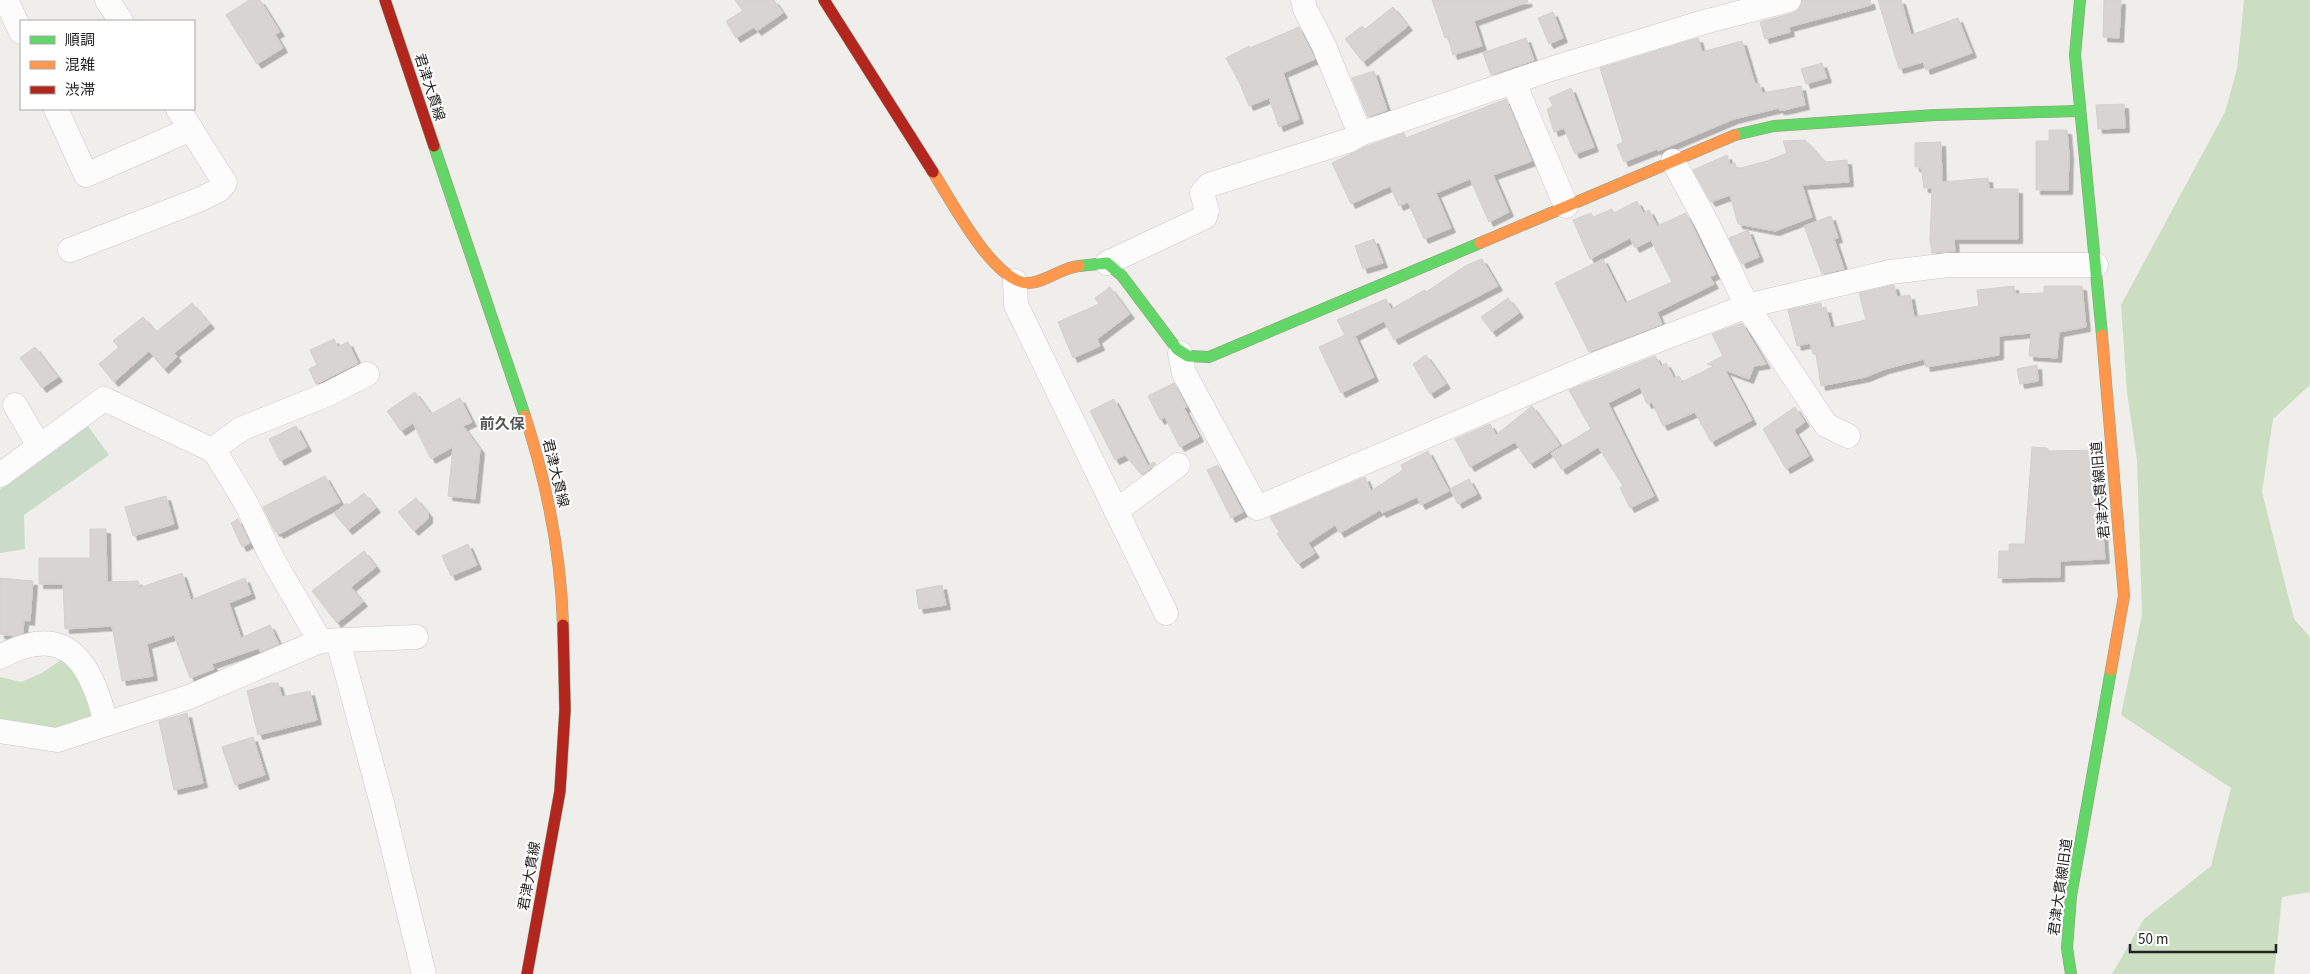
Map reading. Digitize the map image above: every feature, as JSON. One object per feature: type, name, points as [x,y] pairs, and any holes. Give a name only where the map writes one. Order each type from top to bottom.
[{"type":"street","points":[[6,0],[20,30]]},
{"type":"street","points":[[107,0],[120,20]]},
{"type":"street","name":"君津大貫線","points":[[385,0],[526,418],[541,468],[553,526],[562,591],[565,710],[560,791],[527,974]]},
{"type":"street","points":[[824,0],[976,240],[992,260],[1015,281],[1030,283],[1075,266],[1107,263],[1205,217],[1207,211],[1202,193],[1209,185],[1350,140],[1360,134],[1554,68],[1704,22],[1789,0]]},
{"type":"street","points":[[1302,0],[1324,46],[1360,134]]},
{"type":"street","name":"君津大貫線旧道","points":[[2071,974],[2066,948],[2071,896],[2124,596],[2096,264],[2075,55],[2080,0]]},
{"type":"street","points":[[1514,83],[1566,206]]},
{"type":"street","points":[[56,110],[86,174],[191,129]]},
{"type":"street","points":[[70,250],[201,199],[219,190],[225,183],[179,110]]},
{"type":"street","points":[[1180,353],[1188,357],[1208,357],[1740,133],[1774,126],[1935,115],[2080,111]]},
{"type":"street","points":[[1673,161],[1708,225],[1747,306],[1826,425],[1848,436]]},
{"type":"street","points":[[1107,263],[1122,276],[1180,353],[1184,373],[1257,508],[1578,372],[1747,306],[1890,272],[1949,265],[2096,264]]},
{"type":"street","points":[[1015,281],[1016,305],[1166,612]]},
{"type":"street","points":[[212,450],[241,429],[328,394],[367,374]]},
{"type":"street","points":[[0,475],[104,398],[212,450],[246,504],[272,558],[329,641],[383,807],[424,974]]},
{"type":"street","points":[[15,405],[39,446]]},
{"type":"street","points":[[1116,511],[1178,465]]},
{"type":"street","points":[[0,731],[57,740],[189,697],[329,641],[416,637]]},
{"type":"street","points":[[0,657],[30,645],[58,644],[67,648],[96,685],[106,724]]},
{"type":"green space","points":[[2244,0],[2310,0],[2310,385],[2273,419],[2262,492],[2294,619],[2310,637],[2310,892],[2282,897],[2274,974],[2112,974],[2144,919],[2211,866],[2231,788],[2121,715],[2142,615],[2137,460],[2127,392],[2121,305],[2225,112],[2237,69]]},
{"type":"green space","points":[[88,426],[109,455],[24,515],[25,549],[0,553],[0,489]]},
{"type":"green space","points":[[64,658],[94,700],[92,721],[55,732],[0,726],[0,677],[21,682],[42,673]]},
{"type":"building","points":[[249,0],[260,0],[280,32],[275,34],[283,48],[257,64],[226,15]]},
{"type":"building","points":[[735,0],[774,0],[783,13],[757,31],[754,27],[736,38],[726,21],[743,11]]},
{"type":"building","points":[[1432,0],[1527,0],[1528,2],[1474,21],[1482,46],[1453,55],[1448,37],[1445,38]]},
{"type":"building","points":[[1802,0],[1870,0],[1871,5],[1789,27],[1790,32],[1765,39],[1760,22],[1793,13],[1799,9]]},
{"type":"building","points":[[1878,0],[1901,0],[1911,35],[1958,18],[1972,53],[1926,70],[1923,62],[1899,69]]},
{"type":"building","points":[[2104,0],[2121,0],[2119,38],[2103,37]]},
{"type":"building","points":[[1393,7],[1408,26],[1363,62],[1345,39],[1362,26],[1365,29]]},
{"type":"building","points":[[1553,12],[1563,38],[1549,44],[1538,18]]},
{"type":"building","points":[[1299,27],[1315,59],[1283,73],[1299,119],[1279,127],[1269,98],[1249,106],[1226,58],[1249,46],[1250,48]]},
{"type":"building","points":[[1526,38],[1534,60],[1491,75],[1483,53]]},
{"type":"building","points":[[1698,38],[1702,52],[1742,41],[1755,84],[1759,83],[1762,93],[1801,86],[1805,105],[1784,110],[1779,110],[1779,108],[1734,119],[1658,151],[1657,149],[1624,162],[1617,145],[1623,142],[1600,68]]},
{"type":"building","points":[[1822,63],[1827,78],[1806,84],[1801,69]]},
{"type":"building","points":[[1374,71],[1387,110],[1368,117],[1352,78]]},
{"type":"building","points":[[1571,88],[1594,147],[1575,154],[1564,128],[1554,132],[1547,109],[1553,106],[1549,98]]},
{"type":"building","points":[[1506,99],[1532,161],[1493,175],[1509,212],[1489,222],[1470,179],[1436,193],[1451,228],[1424,239],[1408,202],[1399,206],[1390,186],[1351,204],[1332,163],[1367,146],[1404,133],[1406,138]]},
{"type":"building","points":[[2124,104],[2125,128],[2098,129],[2096,105]]},
{"type":"building","points":[[2049,130],[2067,130],[2069,155],[2068,190],[2036,190],[2036,141],[2049,141]]},
{"type":"building","points":[[1805,140],[1825,162],[1847,160],[1849,182],[1802,185],[1812,217],[1775,231],[1738,224],[1730,195],[1711,202],[1693,170],[1727,155],[1730,165],[1735,163],[1737,169],[1767,161],[1787,153],[1783,141]]},
{"type":"building","points":[[1941,142],[1942,182],[1988,178],[1989,189],[2018,189],[2018,239],[1954,239],[1955,251],[1932,253],[1930,241],[1932,188],[1924,188],[1921,167],[1915,167],[1915,143]]},
{"type":"building","points":[[1637,201],[1643,213],[1649,210],[1657,226],[1686,213],[1716,274],[1710,277],[1714,284],[1657,312],[1662,324],[1589,352],[1555,283],[1603,259],[1625,303],[1672,282],[1651,240],[1635,248],[1630,238],[1590,259],[1573,220],[1591,213],[1593,217],[1612,209],[1614,213]]},
{"type":"building","points":[[1831,216],[1838,238],[1834,239],[1844,269],[1822,274],[1804,226]]},
{"type":"building","points":[[1748,230],[1759,257],[1742,264],[1729,238]]},
{"type":"building","points":[[1374,239],[1383,263],[1363,269],[1355,246]]},
{"type":"building","points":[[1482,259],[1498,286],[1394,340],[1384,321],[1355,336],[1374,377],[1341,393],[1319,347],[1345,335],[1337,320],[1386,299],[1391,309],[1425,290],[1426,292],[1467,265]]},
{"type":"building","points":[[1894,285],[1897,297],[1910,295],[1914,317],[1979,306],[1977,290],[2014,286],[2015,294],[2044,293],[2044,286],[2082,286],[2086,327],[2059,332],[2057,358],[2029,356],[2031,333],[1999,336],[1999,355],[1926,367],[1924,359],[1885,369],[1866,377],[1821,386],[1816,354],[1813,354],[1810,343],[1797,346],[1788,310],[1821,303],[1822,309],[1826,308],[1831,328],[1866,320],[1859,293]]},
{"type":"building","points":[[1110,287],[1130,314],[1097,339],[1100,346],[1073,358],[1058,322],[1099,304],[1095,298]]},
{"type":"building","points":[[1508,298],[1519,313],[1492,332],[1481,317]]},
{"type":"building","points":[[192,303],[210,324],[174,353],[177,357],[164,369],[149,351],[114,382],[99,364],[119,347],[113,341],[143,317],[156,332]]},
{"type":"building","points":[[1742,323],[1766,364],[1754,366],[1749,379],[1725,370],[1752,420],[1711,442],[1695,412],[1663,426],[1652,402],[1647,404],[1640,387],[1608,403],[1654,496],[1630,508],[1620,488],[1623,486],[1598,447],[1562,470],[1551,453],[1591,429],[1569,390],[1655,356],[1661,366],[1666,363],[1674,378],[1679,376],[1682,382],[1714,366],[1707,364],[1723,356],[1712,334]]},
{"type":"building","points":[[334,339],[338,347],[348,342],[358,363],[316,384],[309,369],[317,365],[310,350]]},
{"type":"building","points":[[35,347],[58,377],[42,388],[20,358]]},
{"type":"building","points":[[1426,355],[1446,384],[1430,394],[1413,364]]},
{"type":"building","points":[[2037,365],[2038,381],[2020,384],[2017,369]]},
{"type":"building","points":[[1174,383],[1187,407],[1184,408],[1199,437],[1180,447],[1165,417],[1160,420],[1148,396]]},
{"type":"building","points":[[415,392],[431,414],[460,398],[472,422],[463,426],[480,449],[475,499],[448,496],[453,447],[431,459],[413,423],[401,431],[387,411]]},
{"type":"building","points":[[1114,399],[1148,466],[1153,462],[1156,464],[1142,475],[1125,455],[1115,460],[1090,411]]},
{"type":"building","points":[[1532,406],[1560,445],[1530,464],[1515,442],[1470,467],[1455,439],[1490,424],[1496,435]]},
{"type":"building","points":[[1795,407],[1805,422],[1794,430],[1809,456],[1786,469],[1763,429]]},
{"type":"building","points":[[296,426],[307,447],[280,461],[269,439]]},
{"type":"building","points":[[2032,447],[2047,448],[2049,451],[2096,450],[2105,559],[2060,561],[2060,577],[1998,578],[1999,551],[2009,551],[2009,544],[2025,544]]},
{"type":"building","points":[[1428,451],[1449,491],[1421,505],[1417,497],[1382,513],[1380,510],[1340,533],[1335,525],[1308,543],[1315,553],[1298,564],[1277,534],[1279,532],[1270,517],[1365,477],[1371,491],[1403,470],[1401,465]]},
{"type":"building","points":[[1218,465],[1243,512],[1231,518],[1207,470]]},
{"type":"building","points":[[325,476],[340,502],[279,534],[277,531],[275,532],[263,507]]},
{"type":"building","points":[[1469,479],[1477,494],[1458,504],[1450,489]]},
{"type":"building","points":[[364,493],[376,508],[348,530],[334,513],[347,503],[349,505]]},
{"type":"building","points":[[166,496],[174,524],[133,536],[125,507]]},
{"type":"building","points":[[416,498],[428,513],[428,519],[414,531],[398,512]]},
{"type":"building","points":[[238,519],[250,543],[242,547],[231,523]]},
{"type":"building","points":[[90,529],[106,529],[107,582],[138,581],[139,588],[182,573],[191,600],[245,578],[251,594],[229,603],[241,638],[270,625],[279,644],[260,652],[259,648],[212,664],[214,669],[190,678],[174,635],[147,644],[153,676],[122,681],[112,626],[65,629],[63,584],[39,584],[39,558],[90,558]]},
{"type":"building","points":[[468,544],[477,565],[451,576],[442,556]]},
{"type":"building","points":[[364,551],[376,567],[351,587],[363,602],[337,623],[312,591]]},
{"type":"building","points":[[0,578],[33,581],[30,621],[24,620],[23,633],[15,636],[0,634]]},
{"type":"building","points":[[942,585],[946,605],[919,609],[916,590]]},
{"type":"building","points":[[271,683],[278,683],[282,697],[310,691],[317,720],[258,735],[247,691]]},
{"type":"building","points":[[187,713],[203,783],[174,790],[159,721]]},
{"type":"building","points":[[253,737],[265,775],[235,785],[222,747]]},
{"type":"traffic: fast","points":[[2080,0],[2075,55],[2102,335]]},
{"type":"traffic: fast","points":[[1735,135],[1774,126],[1935,115],[2080,111]]},
{"type":"traffic: fast","points":[[434,146],[525,416]]},
{"type":"traffic: fast","points":[[1079,266],[1107,263],[1122,276],[1177,349],[1188,356],[1209,357],[1480,243]]},
{"type":"traffic: fast","points":[[2071,974],[2067,948],[2071,896],[2111,670]]},
{"type":"traffic: slow","points":[[1480,243],[1735,135]]},
{"type":"traffic: slow","points":[[933,172],[974,238],[987,255],[1001,269],[1015,279],[1028,283],[1034,282],[1066,269],[1079,266]]},
{"type":"traffic: slow","points":[[2102,335],[2124,596],[2111,670]]},
{"type":"traffic: slow","points":[[525,416],[540,467],[552,519],[562,598],[563,625]]},
{"type":"traffic: jam","points":[[385,0],[434,146]]},
{"type":"traffic: jam","points":[[824,0],[933,172]]},
{"type":"traffic: jam","points":[[527,974],[560,791],[565,710],[563,625]]},
{"type":"district","name":"前久保","points":[[502,424]]}]
